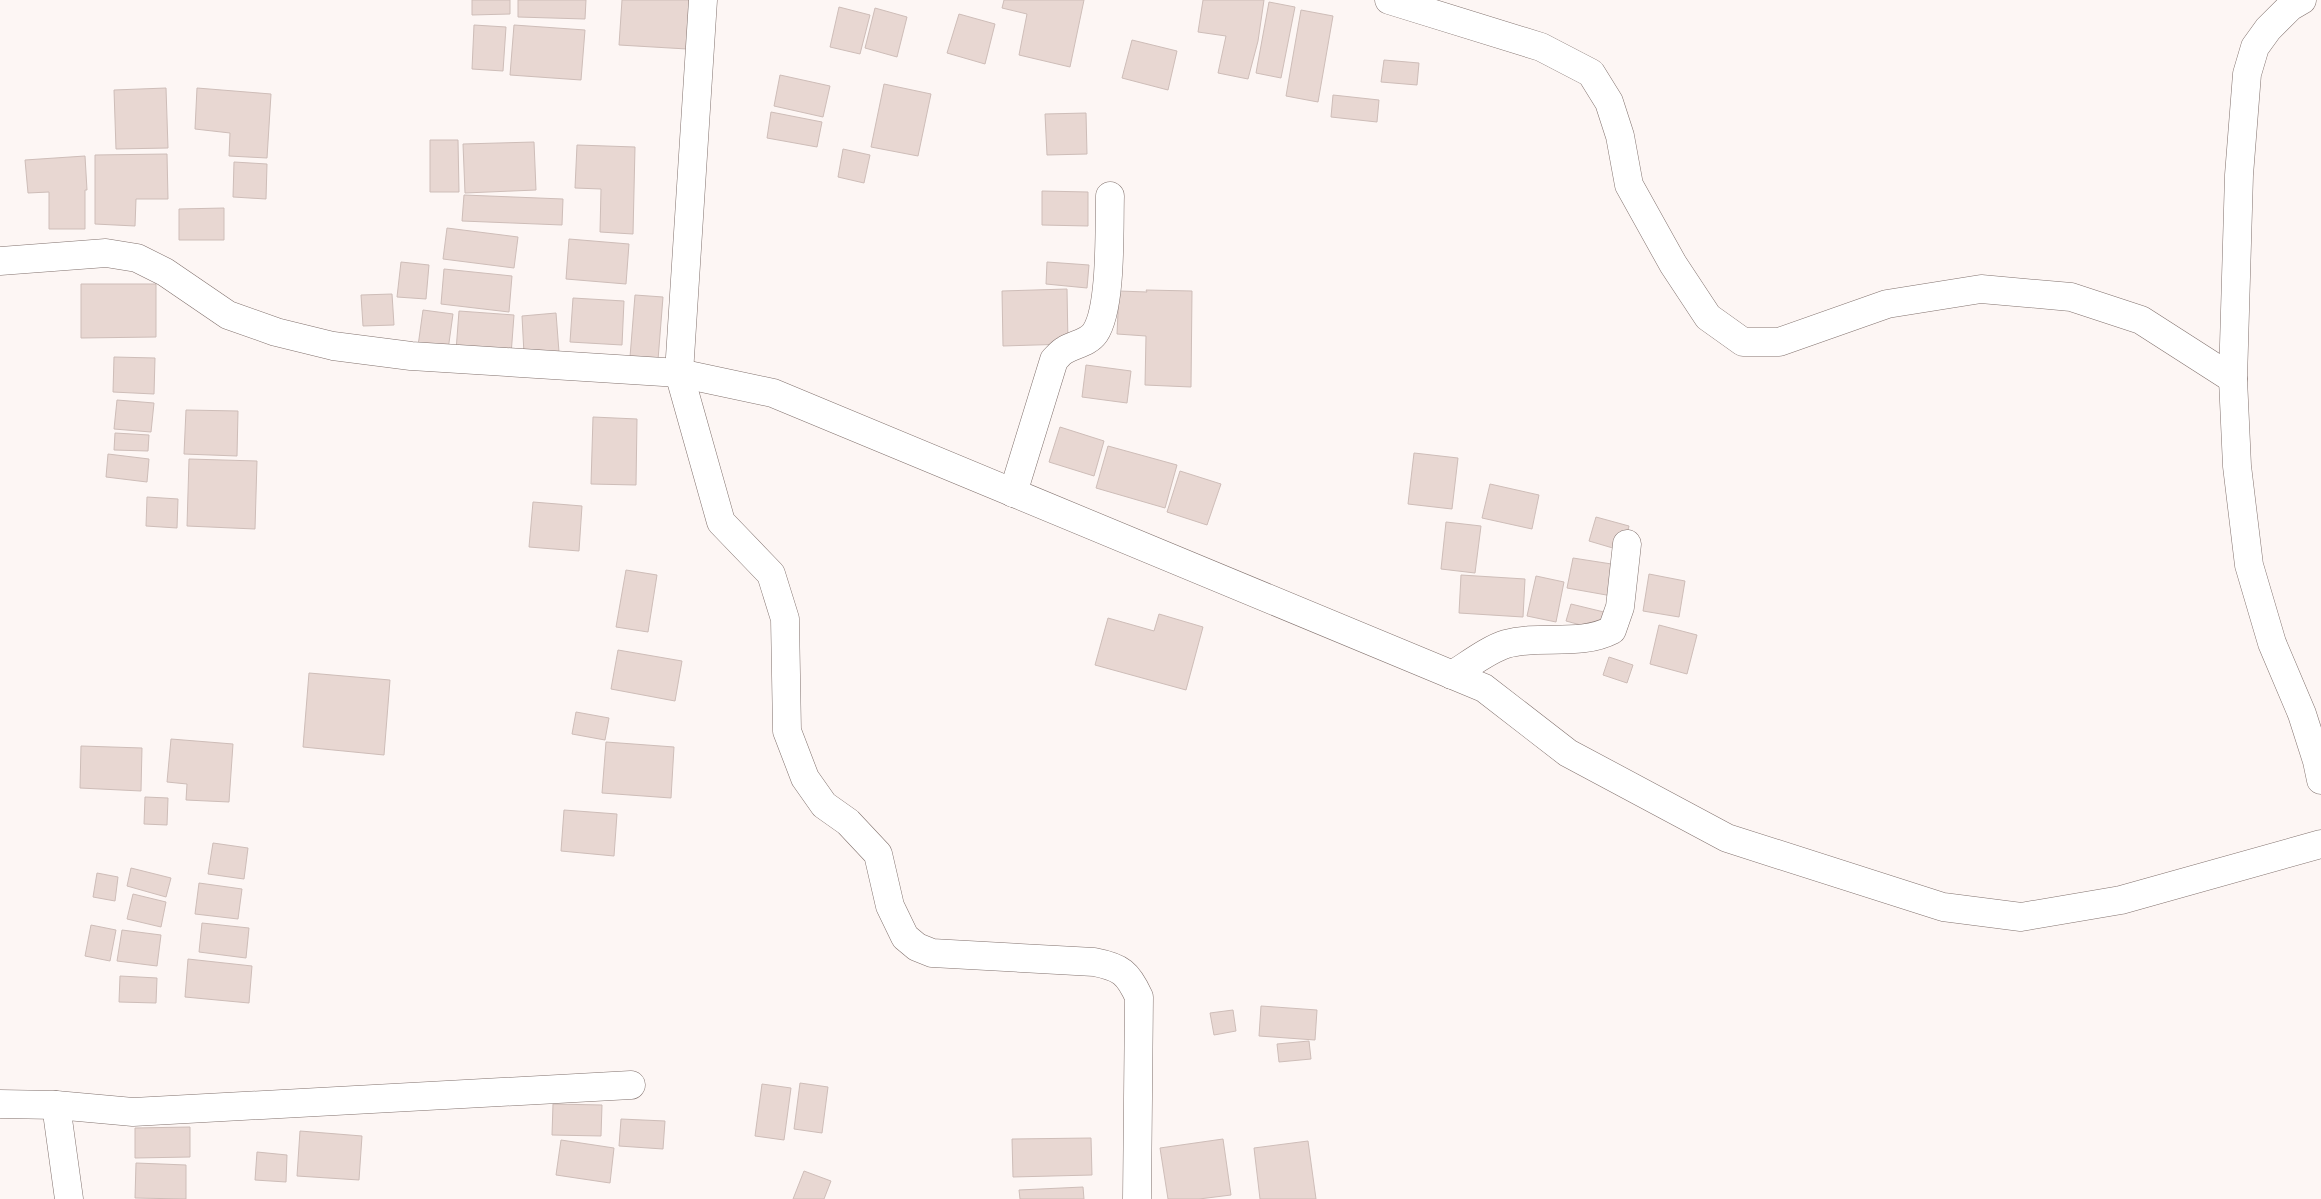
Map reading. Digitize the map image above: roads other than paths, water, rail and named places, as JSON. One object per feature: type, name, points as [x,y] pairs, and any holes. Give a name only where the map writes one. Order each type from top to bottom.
[{"type":"street","points":[[703,0],[679,373],[721,522],[771,574],[785,619],[787,731],[805,778],[824,805],[848,822],[878,854],[890,906],[905,937],[917,947],[932,953],[1094,962],[1114,965],[1130,977],[1139,997],[1138,1199]]},
{"type":"street","points":[[1389,0],[1541,47],[1591,72],[1609,102],[1620,136],[1629,185],[1673,264],[1708,317],[1743,342],[1779,342],[1887,304],[1981,289],[2071,297],[2141,320],[2233,379]]},
{"type":"street","points":[[2302,0],[2290,7],[2268,29],[2255,47],[2247,74],[2239,175],[2233,379],[2237,466],[2250,565],[2272,643],[2302,714],[2317,760],[2321,780]]},
{"type":"street","points":[[1013,492],[1054,360],[1064,350],[1089,339],[1096,332],[1106,297],[1110,196]]},
{"type":"street","points":[[0,261],[106,253],[137,258],[165,272],[228,315],[276,332],[333,346],[411,356],[679,373],[773,393],[1484,688],[1568,753],[1727,838],[1943,907],[2021,917],[2121,900],[2321,844]]},
{"type":"street","points":[[1452,675],[1505,644],[1533,640],[1598,637],[1612,630],[1620,607],[1627,544]]},
{"type":"street","points":[[0,1104],[56,1104],[133,1112],[631,1086]]},
{"type":"street","points":[[56,1104],[69,1199]]}]
